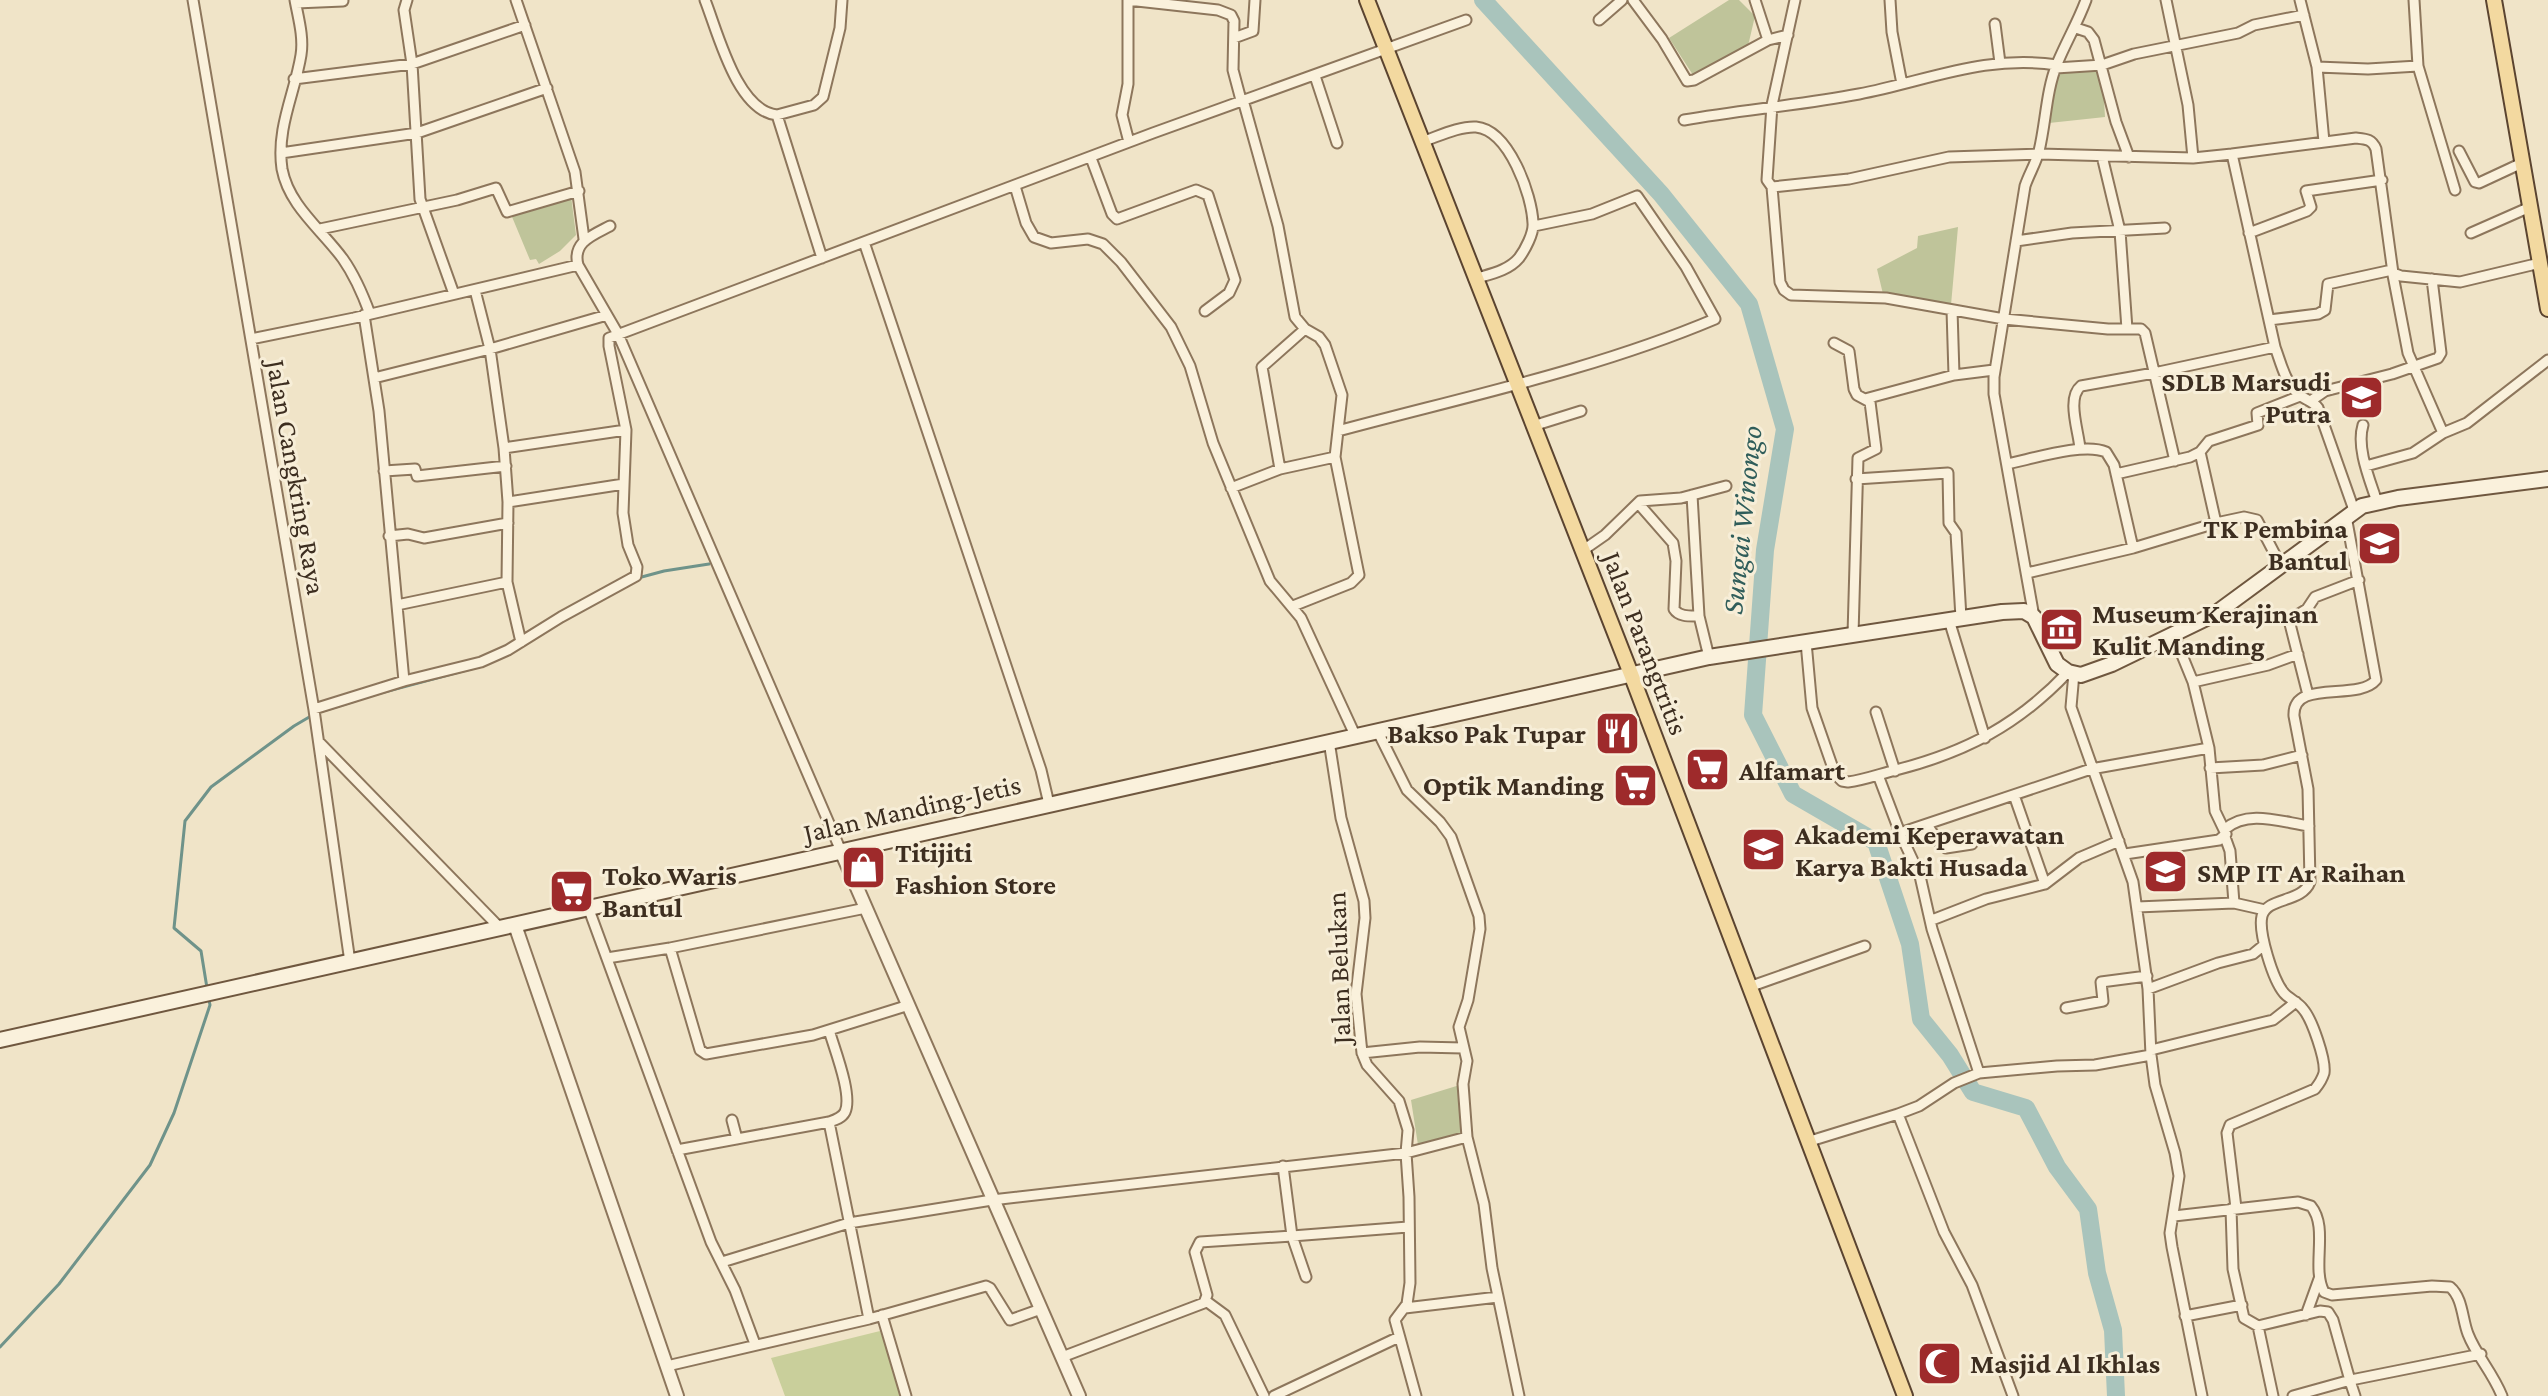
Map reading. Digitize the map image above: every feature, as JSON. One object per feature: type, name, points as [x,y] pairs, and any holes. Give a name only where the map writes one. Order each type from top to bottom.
[{"type":"main road","name":"Jalan Parangtritis","points":[[1367,0],[1631,674],[1905,1396]]},
{"type":"main road","points":[[2494,0],[2548,309]]},
{"type":"main road","points":[[2034,617],[2057,664],[2081,675],[2112,664],[2215,614],[2350,513],[2377,502],[2548,479]]},
{"type":"main road","name":"Jalan Manding-Jetis","points":[[0,1040],[1709,657],[1955,619],[2024,611],[2034,617]]},
{"type":"street","name":"Jalan Cangkring Raya","points":[[193,0],[315,713],[350,962]]},
{"type":"street","points":[[407,0],[404,10],[412,64],[423,208],[454,294]]},
{"type":"street","points":[[516,0],[579,191],[584,239],[576,254],[578,265],[618,334],[1079,1396]]},
{"type":"street","points":[[705,0],[742,89],[756,107],[777,115],[814,105],[823,97],[840,28],[842,0]]},
{"type":"street","points":[[1129,142],[1122,115],[1128,84],[1128,0],[1226,12],[1234,18],[1233,70],[1278,226],[1293,310],[1305,329],[1319,337],[1325,345],[1343,401],[1335,457],[1359,575],[1351,583],[1293,606]]},
{"type":"street","points":[[1234,38],[1253,31],[1255,0]]},
{"type":"street","points":[[1599,20],[1622,0]]},
{"type":"street","points":[[1633,0],[1662,39],[1687,81],[1768,40],[1788,35]]},
{"type":"street","points":[[1755,0],[1768,40]]},
{"type":"street","points":[[1795,0],[1772,105],[1767,180],[1772,187],[1780,282],[1784,290],[1791,295],[1886,298],[2004,319],[2143,330],[2175,461]]},
{"type":"street","points":[[1890,0],[1892,32],[1902,84]]},
{"type":"street","points":[[2034,617],[1994,394],[1994,370],[2025,186],[2039,154],[2056,67],[2086,0]]},
{"type":"street","points":[[2166,0],[2188,105],[2193,158]]},
{"type":"street","points":[[2300,0],[2317,67],[2324,142]]},
{"type":"street","points":[[2414,0],[2418,66],[2455,190]]},
{"type":"street","points":[[343,1],[295,2],[302,44],[283,127],[281,153],[288,188],[300,208],[320,229],[353,274],[367,315],[404,681]]},
{"type":"street","points":[[1684,120],[1860,94],[1967,67],[2000,63],[2056,67],[2102,65],[2134,54],[2240,33],[2254,25],[2304,15]]},
{"type":"street","points":[[315,713],[404,681],[481,662],[636,576],[637,567],[624,524],[626,430],[609,338],[1242,100],[1466,20]]},
{"type":"street","points":[[1995,24],[2000,63]]},
{"type":"street","points":[[294,79],[412,64],[525,25]]},
{"type":"street","points":[[2076,28],[2091,35],[2129,157]]},
{"type":"street","points":[[2317,67],[2368,69],[2418,66]]},
{"type":"street","points":[[1315,76],[1337,143]]},
{"type":"street","points":[[281,153],[417,133],[547,88]]},
{"type":"street","points":[[777,115],[822,258]]},
{"type":"street","points":[[1421,142],[1476,127],[1495,134],[1509,151],[1527,193],[1534,226],[1518,259],[1505,268],[1474,279]]},
{"type":"street","points":[[1772,187],[1849,179],[1942,158],[2039,154],[2193,158],[2366,139],[2373,143],[2382,180],[2392,270],[2408,353],[2443,433]]},
{"type":"street","points":[[2459,151],[2475,182],[2479,183],[2522,163]]},
{"type":"street","points":[[2137,907],[2234,903],[2265,910],[2301,894],[2308,887],[2308,789],[2293,709],[2299,699],[2308,695],[2364,688],[2376,680],[2350,513],[2318,408],[2312,400],[2300,396],[2285,377],[2275,347],[2232,154]]},
{"type":"street","points":[[2102,156],[2120,231],[2127,329]]},
{"type":"street","points":[[1091,158],[1112,214],[1117,219],[1196,190],[1208,195],[1235,280],[1229,293],[1205,311]]},
{"type":"street","points":[[2249,233],[2307,211],[2311,207],[2306,191],[2382,180]]},
{"type":"street","points":[[1015,186],[1026,223],[1034,237],[1051,243],[1088,239],[1103,244],[1121,262],[1171,327],[1190,366],[1213,443],[1270,581],[1301,618],[1355,735]]},
{"type":"street","points":[[320,229],[423,208],[496,188],[507,212],[579,191]]},
{"type":"street","points":[[1338,431],[1517,384],[1626,351],[1715,319],[1686,267],[1637,196],[1592,214],[1534,226]]},
{"type":"street","points":[[2471,233],[2530,207]]},
{"type":"street","points":[[584,239],[610,226]]},
{"type":"street","points":[[2016,241],[2072,233],[2165,228]]},
{"type":"street","points":[[864,242],[1041,770],[1049,804]]},
{"type":"street","points":[[2269,320],[2318,314],[2325,310],[2328,284],[2392,270],[2401,276],[2460,282],[2540,263]]},
{"type":"street","points":[[251,339],[578,265]]},
{"type":"street","points":[[2312,400],[2334,388],[2438,358],[2441,353],[2432,279]]},
{"type":"street","points":[[475,290],[490,349],[504,448],[508,502],[507,582],[521,642]]},
{"type":"street","points":[[1952,310],[1954,375]]},
{"type":"street","points":[[374,378],[607,315]]},
{"type":"street","points":[[1280,469],[1262,367],[1305,329]]},
{"type":"street","points":[[1834,343],[1849,351],[1854,389],[1872,406],[1876,449],[1858,458],[1853,635]]},
{"type":"street","points":[[2080,449],[2073,398],[2076,389],[2088,383],[2154,373],[2275,347]]},
{"type":"street","points":[[2366,466],[2413,453],[2443,433],[2481,414],[2548,360]]},
{"type":"street","points":[[1865,399],[1954,375],[1994,370]]},
{"type":"street","points":[[2116,474],[2200,452],[2209,441],[2258,425],[2257,413],[2300,396]]},
{"type":"street","points":[[1533,426],[1581,411]]},
{"type":"street","points":[[2363,425],[2361,432],[2366,466],[2377,502]]},
{"type":"street","points":[[504,448],[626,430]]},
{"type":"street","points":[[2007,464],[2080,449],[2094,448],[2106,452],[2116,474],[2133,548]]},
{"type":"street","points":[[2200,452],[2216,523]]},
{"type":"street","points":[[1231,488],[1280,469],[1335,457]]},
{"type":"street","points":[[384,471],[415,469],[417,476],[506,466]]},
{"type":"street","points":[[1856,479],[1948,473],[1949,523],[1956,533],[1955,619],[1985,738]]},
{"type":"street","points":[[508,502],[624,484]]},
{"type":"street","points":[[1582,551],[1605,535],[1638,503],[1726,486]]},
{"type":"street","points":[[1692,495],[1699,616],[1709,657]]},
{"type":"street","points":[[1638,503],[1673,543],[1676,561],[1673,582],[1675,611],[1684,616],[1699,616]]},
{"type":"street","points":[[2027,573],[2244,517],[2257,520],[2281,566]]},
{"type":"street","points":[[389,536],[408,534],[424,538],[508,523]]},
{"type":"street","points":[[2308,695],[2290,618],[2307,609],[2315,597],[2359,580]]},
{"type":"street","points":[[397,605],[507,582]]},
{"type":"street","points":[[2173,633],[2193,682],[2209,748],[2215,811],[2230,851],[2234,903]]},
{"type":"street","points":[[1806,642],[1812,708],[1835,774],[1848,782],[1947,755],[1985,738],[2071,673]]},
{"type":"street","points":[[2193,682],[2268,665],[2298,654]]},
{"type":"street","points":[[2071,673],[2071,707],[2091,769],[2125,854],[2137,907],[2147,976],[2151,1052],[2164,1120],[2178,1165],[2179,1189],[2170,1233],[2202,1396]]},
{"type":"street","points":[[1876,712],[1895,771]]},
{"type":"street","points":[[1377,730],[1407,790],[1451,837],[1479,916],[1480,929],[1468,1000],[1459,1027],[1467,1061],[1463,1084],[1467,1137],[1484,1204],[1498,1297],[1519,1396]]},
{"type":"street","name":"Jalan Belukan","points":[[1329,741],[1341,818],[1365,909],[1356,984],[1362,1053],[1367,1065],[1399,1101],[1408,1130],[1410,1283],[1405,1308],[1395,1320],[1399,1337]]},
{"type":"street","points":[[319,742],[500,928]]},
{"type":"street","points":[[1900,833],[2091,769],[2209,748]]},
{"type":"street","points":[[2210,768],[2263,765],[2302,755]]},
{"type":"street","points":[[1878,775],[1920,876],[1932,929],[1977,1074]]},
{"type":"street","points":[[2014,795],[2045,884]]},
{"type":"street","points":[[2125,854],[2219,840],[2234,821],[2248,818],[2309,826]]},
{"type":"street","points":[[1927,825],[1946,848],[1972,844]]},
{"type":"street","points":[[1932,920],[1986,899],[2045,884],[2079,858],[2119,841]]},
{"type":"street","points":[[588,907],[711,1242],[755,1344]]},
{"type":"street","points":[[607,958],[866,908]]},
{"type":"street","points":[[2265,910],[2262,920],[2264,945],[2284,993],[2305,1010],[2313,1026],[2325,1070],[2315,1089],[2230,1125],[2227,1133],[2234,1209],[2233,1269],[2244,1318],[2258,1326],[2324,1310],[2332,1315],[2355,1396]]},
{"type":"street","points":[[515,925],[677,1396]]},
{"type":"street","points":[[2148,989],[2218,963],[2253,954],[2264,945]]},
{"type":"street","points":[[1749,987],[1865,946]]},
{"type":"street","points":[[670,948],[700,1050],[704,1054],[829,1030],[909,1005]]},
{"type":"street","points":[[2066,1008],[2103,1001],[2101,982],[2147,976]]},
{"type":"street","points":[[1807,1142],[1919,1106],[1954,1083],[1977,1074],[2095,1065],[2273,1020],[2296,1002]]},
{"type":"street","points":[[677,1150],[829,1122],[841,1117],[847,1101],[829,1030]]},
{"type":"street","points":[[1362,1053],[1420,1047],[1463,1048]]},
{"type":"street","points":[[1898,1114],[1944,1232],[1972,1285],[2013,1396]]},
{"type":"street","points":[[732,1120],[737,1139]]},
{"type":"street","points":[[829,1122],[869,1319]]},
{"type":"street","points":[[722,1262],[849,1223],[992,1200],[1406,1153],[1467,1137]]},
{"type":"street","points":[[1283,1166],[1292,1236],[1306,1277]]},
{"type":"street","points":[[2174,1216],[2298,1202],[2311,1206],[2318,1217],[2319,1279],[2328,1295],[2450,1287],[2457,1294],[2467,1333],[2502,1396]]},
{"type":"street","points":[[1062,1357],[1202,1305],[1207,1295],[1195,1252],[1200,1242],[1408,1227]]},
{"type":"street","points":[[2306,1315],[2319,1279]]},
{"type":"street","points":[[667,1366],[869,1319],[986,1286],[1010,1320],[1041,1309]]},
{"type":"street","points":[[1405,1308],[1498,1297]]},
{"type":"street","points":[[1206,1301],[1225,1315],[1264,1396]]},
{"type":"street","points":[[2185,1316],[2242,1305]]},
{"type":"street","points":[[882,1315],[906,1396]]},
{"type":"street","points":[[2258,1326],[2273,1396]]},
{"type":"street","points":[[1274,1396],[1399,1337],[1416,1396]]},
{"type":"street","points":[[2293,1396],[2347,1381],[2481,1354]]},
{"type":"green space","points":[[1729,0],[1739,0],[1755,16],[1748,46],[1693,75],[1669,38]]},
{"type":"green space","points":[[2102,68],[2105,117],[2049,123],[2056,71]]},
{"type":"green space","points":[[571,196],[576,235],[560,251],[539,264],[536,259],[530,260],[510,212]]},
{"type":"green space","points":[[1958,227],[1951,305],[1883,294],[1877,269],[1917,248],[1918,236]]},
{"type":"green space","points":[[1463,1084],[1465,1135],[1418,1145],[1411,1100]]},
{"type":"green space","points":[[880,1331],[904,1396],[785,1396],[771,1358]]},
{"type":"waterway","name":"Sungai Winongo","points":[[1483,0],[1661,194],[1749,304],[1785,429],[1765,550],[1753,715],[1793,794],[1876,842],[1910,944],[1921,1019],[1950,1055],[1973,1092],[2026,1108],[2057,1167],[2088,1209],[2097,1273],[2113,1330],[2116,1396]]},
{"type":"waterway","points":[[638,578],[709,564]]},
{"type":"waterway","points":[[500,658],[518,649]]},
{"type":"waterway","points":[[373,695],[478,667]]},
{"type":"waterway","points":[[207,988],[201,951],[174,928],[185,821],[211,787],[294,726],[316,713],[355,701]]},
{"type":"waterway","points":[[0,1347],[59,1284],[150,1165],[174,1113],[210,1005],[209,1000]]},
{"type":"place","name":"SDLB Marsudi Putra","points":[[2362,397]]},
{"type":"place","name":"TK Pembina Bantul","points":[[2379,544]]},
{"type":"place","name":"Museum Kerajinan Kulit Manding","points":[[2061,629]]},
{"type":"place","name":"Bakso Pak Tupar","points":[[1617,733]]},
{"type":"place","name":"Alfamart","points":[[1708,770]]},
{"type":"place","name":"Optik Manding","points":[[1635,785]]},
{"type":"place","name":"Akademi Keperawatan Karya Bakti Husada","points":[[1764,850]]},
{"type":"place","name":"Titijiti Fashion Store","points":[[864,868]]},
{"type":"place","name":"SMP IT Ar Raihan","points":[[2166,872]]},
{"type":"place","name":"Toko Waris Bantul","points":[[571,891]]},
{"type":"place","name":"Masjid Al Ikhlas","points":[[1939,1363]]}]
